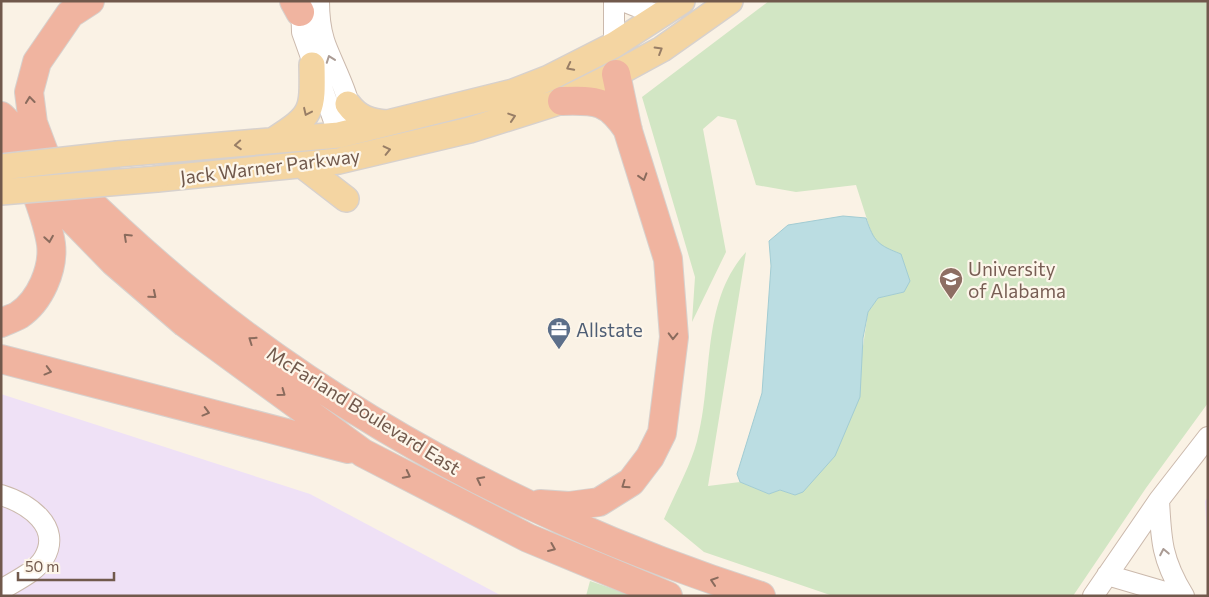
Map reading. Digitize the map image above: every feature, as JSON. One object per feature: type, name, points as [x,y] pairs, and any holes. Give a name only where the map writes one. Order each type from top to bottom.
[{"type":"highway","points":[[1,323],[18,316],[30,305],[47,278],[51,246],[29,92],[37,62],[70,14],[90,1]]},
{"type":"highway","points":[[523,503],[569,506],[598,502],[630,482],[650,457],[662,432],[674,337],[668,259],[628,131],[616,74]]},
{"type":"highway","points":[[562,100],[592,100],[615,112],[628,131]]},
{"type":"highway","name":"McFarland Boulevard East","points":[[1,116],[39,170],[114,262],[185,323],[363,453],[528,538],[668,596]]},
{"type":"highway","name":"McFarland Boulevard East","points":[[1,146],[39,170],[245,335],[322,389],[442,461],[523,503],[698,576],[760,596]]},
{"type":"highway","points":[[1,359],[363,453]]},
{"type":"main road","points":[[1,167],[118,154],[339,135],[390,124],[513,92],[549,78],[614,44],[682,1]]},
{"type":"main road","name":"Jack Warner Parkway","points":[[1,192],[339,161],[466,132],[562,100],[616,74],[662,49],[730,1]]},
{"type":"main road","points":[[614,44],[616,74]]},
{"type":"main road","points":[[271,142],[303,120],[309,110],[313,95],[312,65]]},
{"type":"main road","points":[[348,104],[359,115],[371,122],[390,124]]},
{"type":"main road","points":[[339,135],[339,161]]},
{"type":"main road","points":[[302,165],[346,200]]},
{"type":"street","points":[[614,1],[614,44]]},
{"type":"street","points":[[623,1],[660,16]]},
{"type":"street","points":[[303,4],[302,32],[312,65],[323,87],[339,135]]},
{"type":"street","points":[[303,4],[319,21],[324,40],[348,104],[350,116],[339,135]]},
{"type":"street","points":[[1100,594],[1107,575],[1159,500],[1208,437]]},
{"type":"street","points":[[1,495],[31,509],[43,520],[48,530],[49,545],[44,558],[35,569],[1,590]]},
{"type":"street","points":[[1159,500],[1161,539],[1165,560],[1184,596]]},
{"type":"street","points":[[1107,575],[1179,596]]},
{"type":"shaded area","points":[[1,394],[310,494],[502,596],[1,596]]},
{"type":"shaded area","points":[[1208,497],[1208,551],[1205,501]]},
{"type":"green space","name":"University of Alabama","points":[[769,1],[1208,1],[1208,403],[1146,488],[1073,596],[833,596],[704,552],[664,519],[697,441],[702,417],[711,342],[721,294],[731,272],[746,252],[708,486],[740,482],[769,494],[780,490],[795,495],[862,353],[868,312],[878,298],[904,292],[901,254],[880,246],[872,235],[856,185],[796,192],[756,185],[736,120],[718,116],[703,129],[726,252],[692,322],[695,277],[642,97]]},
{"type":"green space","points":[[590,581],[634,596],[586,596]]},
{"type":"water","points":[[843,216],[866,218],[878,242],[901,254],[910,281],[904,292],[878,298],[868,312],[863,338],[860,397],[835,456],[803,492],[795,495],[780,490],[769,494],[740,482],[737,474],[762,393],[771,266],[769,241],[788,225]]},
{"type":"place","name":"University of Alabama","points":[[951,300]]},
{"type":"place","name":"Allstate","points":[[559,350]]}]
